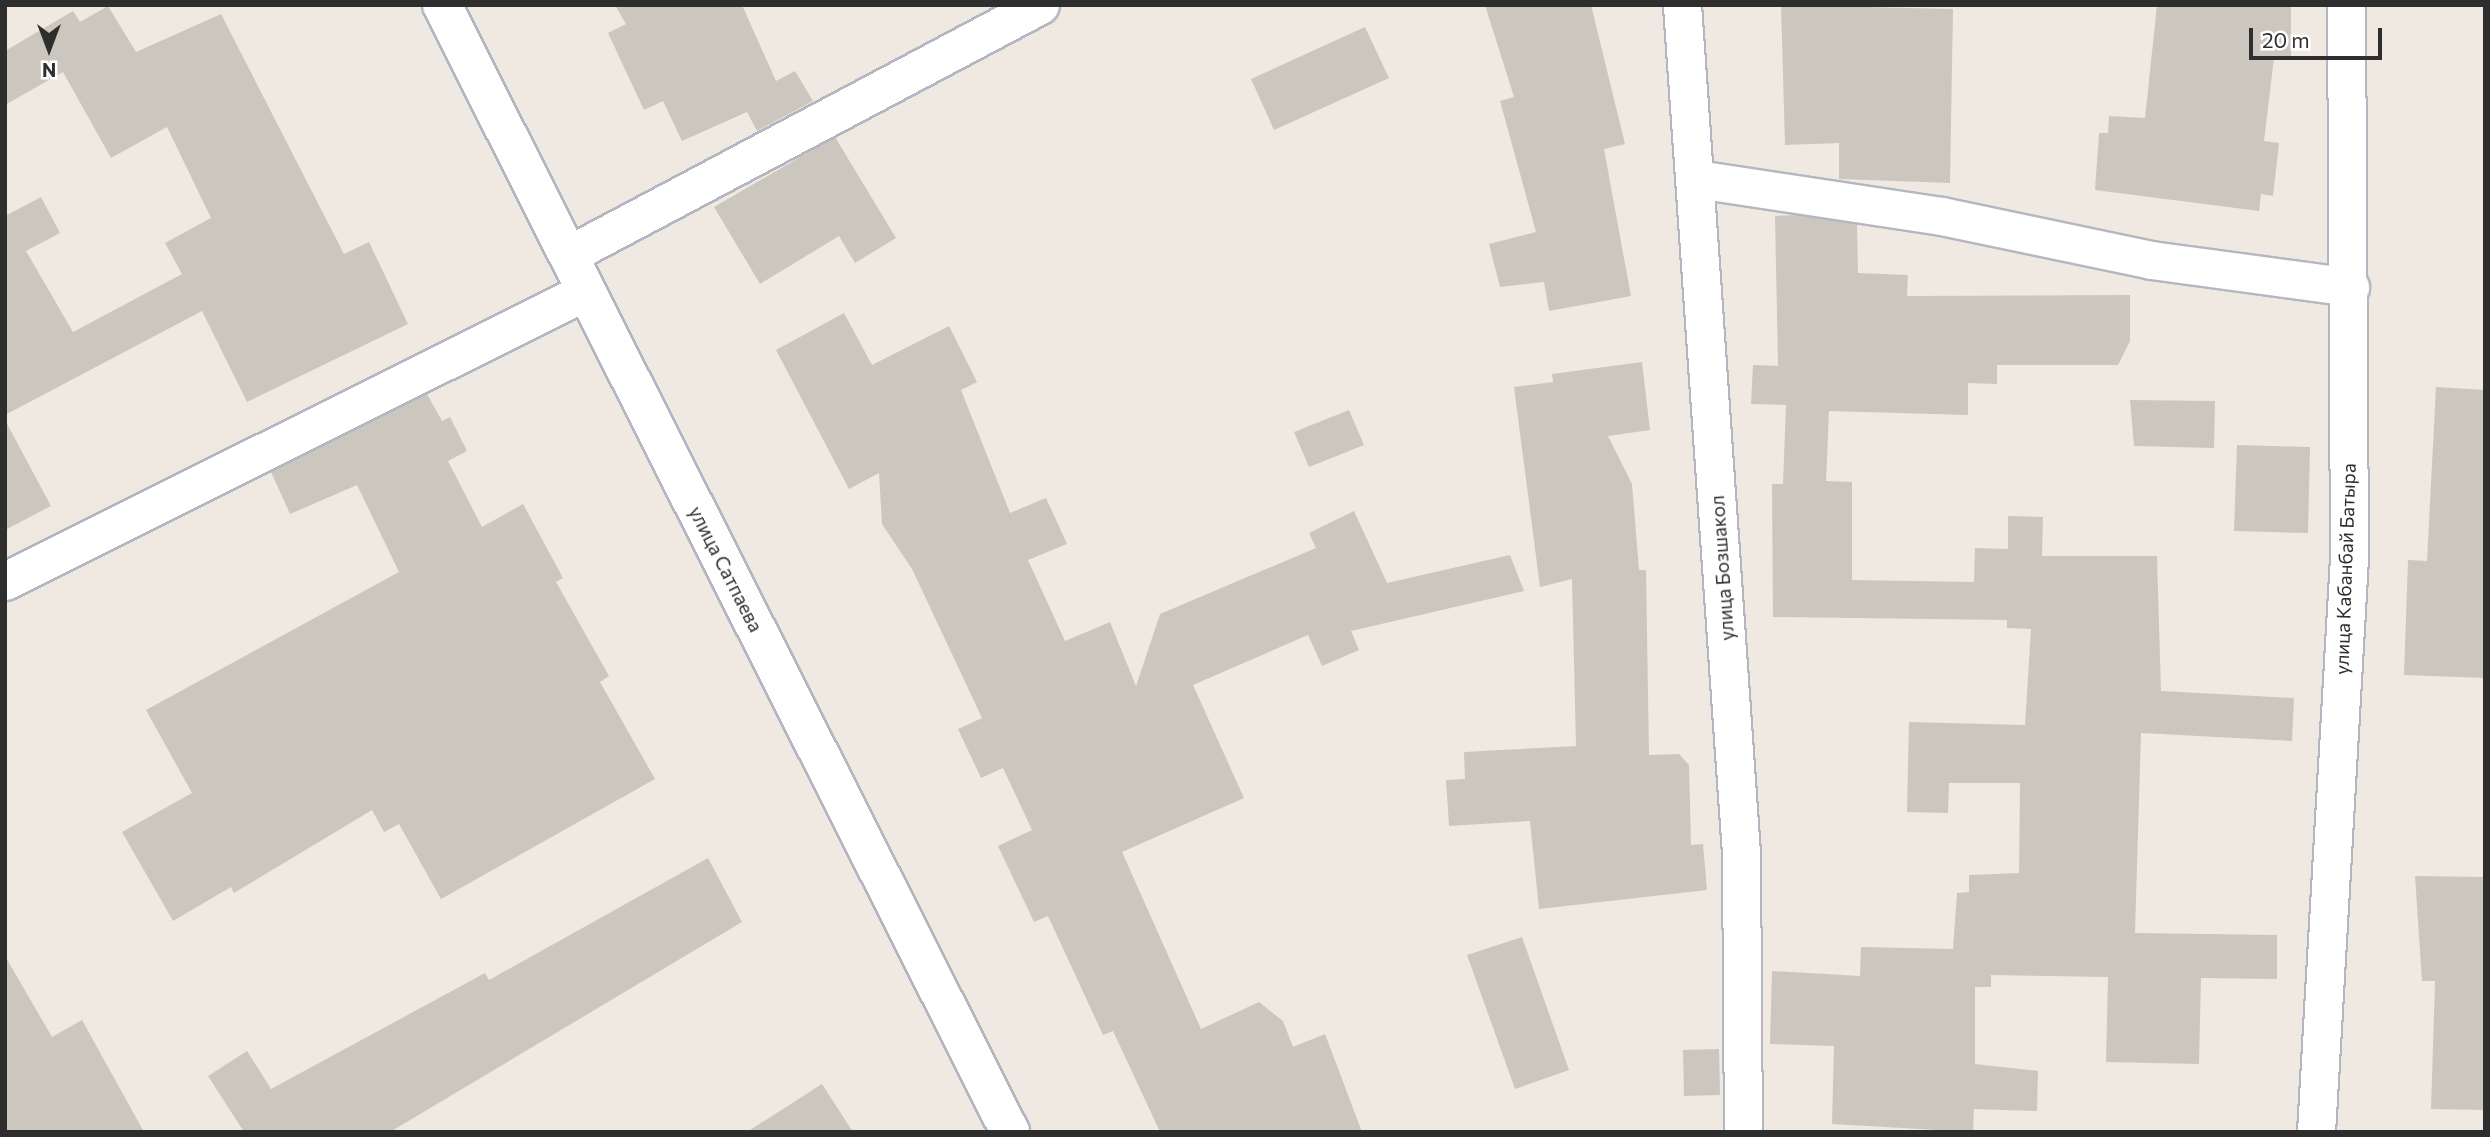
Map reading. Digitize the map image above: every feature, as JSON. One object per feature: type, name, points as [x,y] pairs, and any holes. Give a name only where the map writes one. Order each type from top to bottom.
[{"type":"street","name":"улица Сатпаева","points":[[442,5],[1010,1132]]},
{"type":"street","points":[[568,255],[1040,5]]},
{"type":"street","name":"улица Бозшакол","points":[[1682,5],[1697,179],[1741,854],[1744,1132]]},
{"type":"street","name":"улица Кабанбай Батыра","points":[[2316,1132],[2349,558],[2350,287],[2346,5]]},
{"type":"street","points":[[1697,179],[1941,216],[2151,260],[2350,287]]},
{"type":"street","points":[[5,581],[586,291]]},
{"type":"building","points":[[615,5],[742,5],[776,81],[795,71],[813,101],[757,131],[747,112],[682,141],[663,101],[644,110],[608,33],[626,24]]},
{"type":"building","points":[[1485,5],[1591,5],[1625,144],[1604,149],[1631,296],[1549,311],[1544,282],[1500,287],[1489,244],[1536,232],[1500,101],[1514,97]]},
{"type":"building","points":[[1781,5],[1953,9],[1950,183],[1839,179],[1839,143],[1785,145]]},
{"type":"building","points":[[2157,5],[2291,5],[2291,58],[2274,58],[2264,141],[2279,143],[2273,196],[2261,194],[2259,211],[2095,190],[2099,133],[2108,133],[2109,116],[2145,118]]},
{"type":"building","points":[[108,6],[136,52],[221,14],[344,254],[369,242],[408,324],[247,402],[202,311],[5,415],[5,216],[41,197],[60,233],[26,251],[73,332],[182,274],[165,243],[211,218],[167,127],[111,158],[63,72],[5,105],[5,51],[73,11],[80,22]]},
{"type":"building","points":[[1365,27],[1389,78],[1274,130],[1251,79]]},
{"type":"building","points":[[835,137],[896,238],[855,263],[839,236],[760,284],[714,207]]},
{"type":"building","points":[[1796,215],[1857,224],[1858,273],[1908,275],[1907,296],[2130,295],[2130,341],[2118,365],[1997,365],[1997,384],[1968,383],[1968,415],[1829,411],[1826,481],[1852,482],[1852,580],[1974,582],[1975,548],[2008,549],[2008,516],[2043,517],[2042,556],[2157,556],[2161,691],[2294,698],[2292,741],[2141,733],[2135,933],[2277,935],[2277,979],[2201,978],[2199,1064],[2106,1062],[2108,977],[1991,975],[1991,987],[1975,987],[1975,1064],[2038,1071],[2037,1111],[1974,1109],[1973,1132],[1832,1124],[1834,1046],[1770,1044],[1772,971],[1860,976],[1861,947],[1953,949],[1957,893],[1969,892],[1969,875],[2019,873],[2020,783],[1949,783],[1948,813],[1907,812],[1909,722],[2025,725],[2031,629],[2007,628],[2007,620],[1773,617],[1772,484],[1783,484],[1786,405],[1751,404],[1753,365],[1778,366],[1775,216]]},
{"type":"building","points":[[844,313],[872,365],[949,326],[977,382],[961,390],[1010,513],[1046,498],[1067,544],[1028,560],[1065,641],[1110,622],[1136,686],[1160,614],[1316,548],[1309,533],[1354,511],[1387,583],[1510,555],[1524,591],[1351,631],[1359,650],[1322,666],[1308,635],[1193,685],[1244,798],[1122,852],[1201,1029],[1259,1002],[1283,1021],[1293,1047],[1325,1034],[1362,1132],[1160,1132],[1113,1031],[1103,1035],[1048,916],[1034,922],[998,846],[1032,830],[1003,768],[981,778],[958,729],[982,718],[912,569],[882,524],[879,473],[849,489],[776,350]]},
{"type":"building","points":[[1642,362],[1650,430],[1608,436],[1632,484],[1639,570],[1646,570],[1649,755],[1679,754],[1689,765],[1691,845],[1703,844],[1707,890],[1539,909],[1530,821],[1449,826],[1446,780],[1465,779],[1464,752],[1576,746],[1572,579],[1540,587],[1514,387],[1553,382],[1552,374]]},
{"type":"building","points":[[2436,387],[2485,390],[2485,678],[2404,675],[2408,560],[2427,561]]},
{"type":"building","points":[[427,394],[442,421],[450,417],[467,451],[448,461],[482,527],[523,504],[563,578],[556,582],[609,676],[600,682],[655,779],[441,899],[399,824],[384,832],[372,810],[234,893],[231,887],[173,921],[122,832],[192,793],[146,710],[399,572],[357,485],[290,514],[271,472]]},
{"type":"building","points":[[2130,400],[2215,401],[2214,448],[2134,446]]},
{"type":"building","points":[[1349,410],[1364,445],[1309,467],[1294,432]]},
{"type":"building","points":[[5,420],[51,506],[5,530]]},
{"type":"building","points":[[2237,445],[2310,447],[2308,533],[2234,531]]},
{"type":"building","points":[[708,858],[742,922],[390,1132],[244,1132],[208,1076],[247,1051],[271,1089],[485,973],[489,980]]},
{"type":"building","points":[[2415,876],[2485,877],[2485,1110],[2431,1109],[2435,981],[2422,981]]},
{"type":"building","points":[[1522,937],[1569,1070],[1515,1089],[1467,955]]},
{"type":"building","points":[[5,956],[52,1037],[82,1020],[144,1132],[5,1132]]},
{"type":"building","points":[[1719,1049],[1720,1095],[1684,1096],[1683,1050]]},
{"type":"building","points":[[822,1084],[853,1132],[747,1132]]}]
